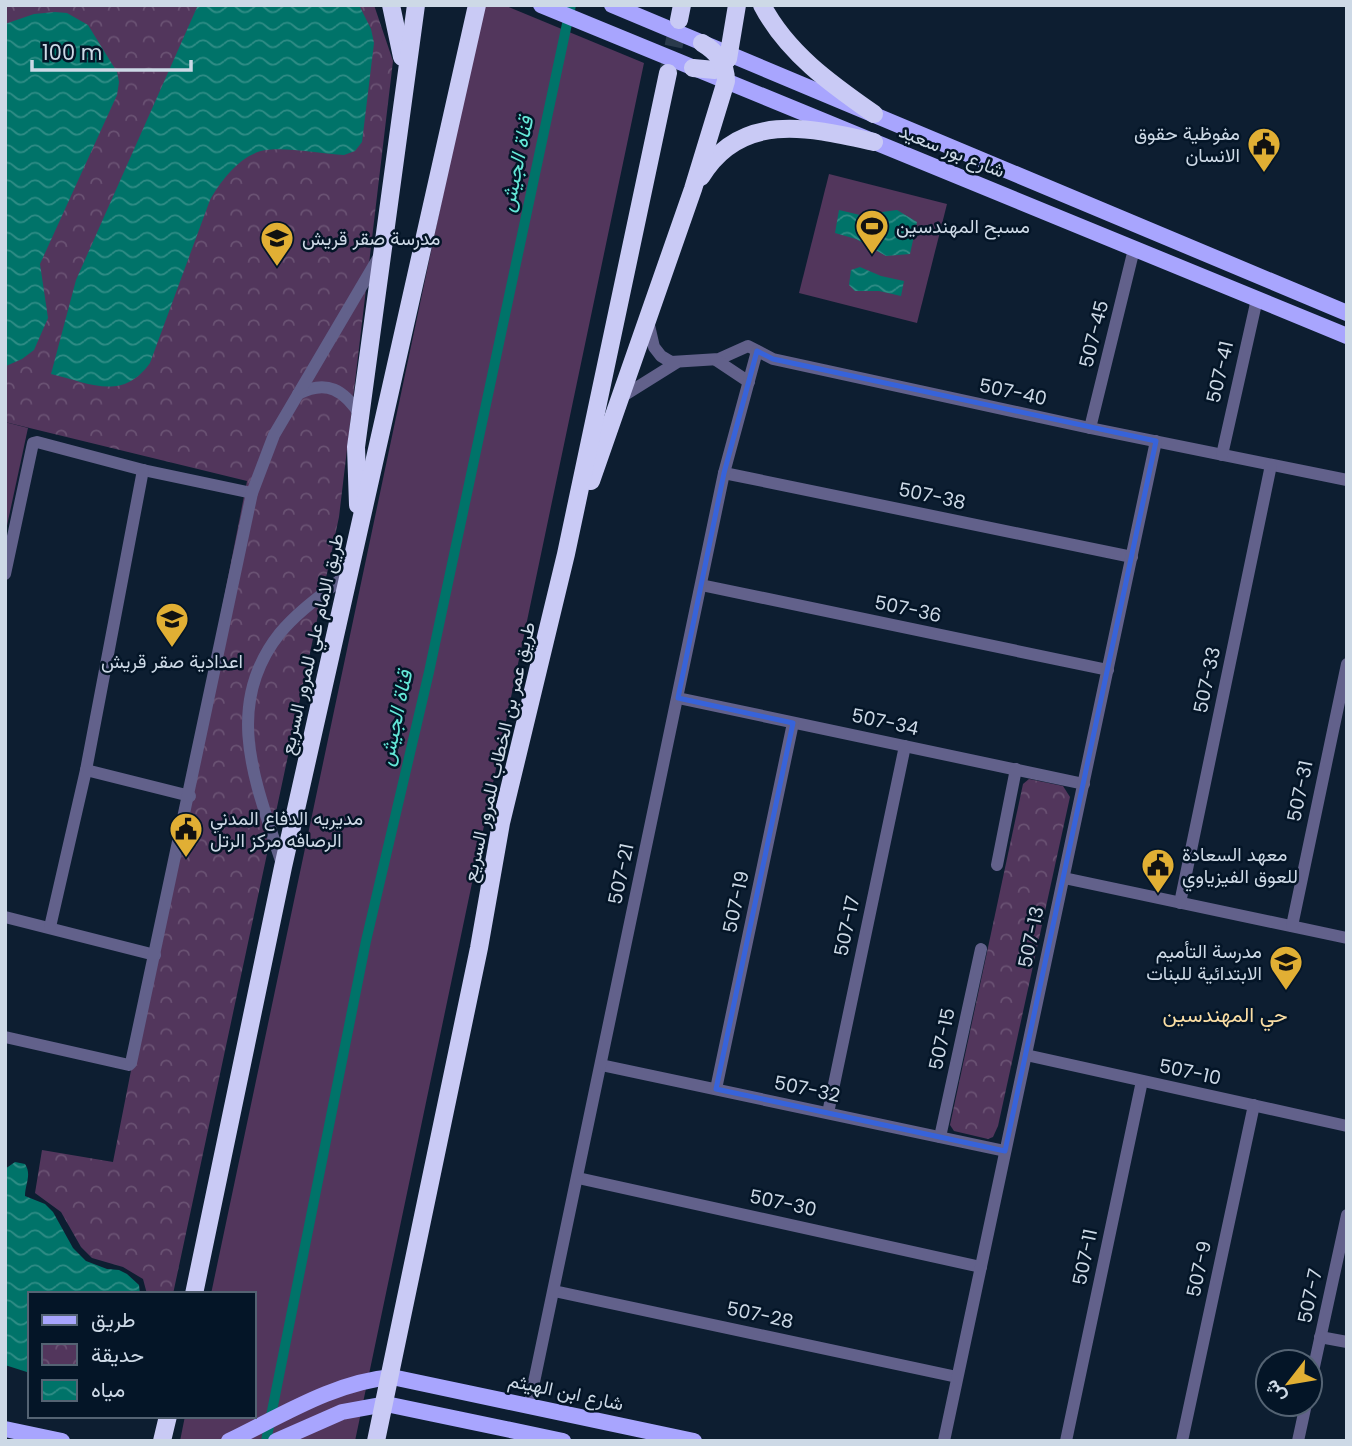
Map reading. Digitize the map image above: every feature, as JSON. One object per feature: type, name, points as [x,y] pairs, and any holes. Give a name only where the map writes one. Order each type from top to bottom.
[{"type":"highway","points":[[391,5],[400,39],[405,83]]},
{"type":"highway","points":[[359,528],[356,456],[416,5]]},
{"type":"highway","name":"طريق الامام علي للمرور السريع","points":[[194,1292],[283,867],[477,5]]},
{"type":"highway","points":[[566,554],[694,189],[737,5]]},
{"type":"highway","points":[[762,5],[771,23],[797,55],[840,91],[874,114]]},
{"type":"highway","points":[[702,43],[722,65]]},
{"type":"highway","points":[[693,68],[722,65]]},
{"type":"highway","name":"طريق عمر بن الخطاب للمرور السريع","points":[[376,1441],[479,948],[501,823],[566,554],[668,73]]},
{"type":"highway","points":[[694,189],[705,169],[718,155],[738,141],[756,134],[790,127],[816,129],[874,142]]},
{"type":"highway","points":[[162,1441],[168,1418]]},
{"type":"main road","points":[[541,5],[693,68]]},
{"type":"main road","points":[[612,5],[702,43]]},
{"type":"main road","name":"شارع بور سعيد","points":[[722,65],[874,114],[1129,224],[1347,313]]},
{"type":"main road","name":"شارع بور سعيد","points":[[722,65],[874,142],[1347,336]]},
{"type":"main road","name":"شارع ابن الهيثم","points":[[229,1441],[359,1382],[392,1377],[694,1441]]},
{"type":"main road","points":[[276,1441],[327,1418],[362,1407],[386,1404],[498,1434],[563,1441],[569,1414]]},
{"type":"main road","points":[[5,1429],[62,1441]]},
{"type":"street","name":"507-45","points":[[1090,428],[1134,248]]},
{"type":"street","points":[[5,1037],[130,1065],[190,796],[253,493],[274,435],[383,250]]},
{"type":"street","name":"507-41","points":[[1222,455],[1256,299]]},
{"type":"street","points":[[648,319],[654,347],[661,356],[676,363]]},
{"type":"street","name":"507-40","points":[[620,398],[676,363],[716,360],[746,346],[773,359],[1090,428],[1347,480]]},
{"type":"street","name":"507-21","points":[[529,1406],[724,473],[757,351]]},
{"type":"street","points":[[716,360],[749,382]]},
{"type":"street","points":[[298,395],[317,386],[327,387],[345,396],[361,416]]},
{"type":"street","name":"507-13","points":[[944,1441],[1156,441]]},
{"type":"street","points":[[5,574],[33,443],[253,493]]},
{"type":"street","name":"507-33","points":[[1180,903],[1271,465]]},
{"type":"street","points":[[50,928],[86,770],[143,470]]},
{"type":"street","name":"507-38","points":[[724,473],[1132,557]]},
{"type":"street","points":[[283,867],[249,754],[247,733],[251,691],[258,671],[279,634],[293,618],[350,573]]},
{"type":"street","name":"507-36","points":[[701,585],[1108,670]]},
{"type":"street","name":"507-31","points":[[1292,926],[1347,664]]},
{"type":"street","name":"507-34","points":[[677,698],[1084,783]]},
{"type":"street","name":"507-19","points":[[716,1089],[793,723]]},
{"type":"street","name":"507-17","points":[[828,1113],[905,746]]},
{"type":"street","points":[[997,865],[1016,769]]},
{"type":"street","points":[[86,770],[190,796]]},
{"type":"street","points":[[1063,878],[1347,938]]},
{"type":"street","points":[[5,917],[155,955]]},
{"type":"street","name":"507-15","points":[[940,1137],[981,948]]},
{"type":"street","name":"507-10","points":[[1026,1055],[1347,1126]]},
{"type":"street","name":"507-32","points":[[601,1065],[1005,1151]]},
{"type":"street","name":"507-11","points":[[1066,1441],[1142,1081]]},
{"type":"street","name":"507-9","points":[[1182,1441],[1254,1105]]},
{"type":"street","name":"507-30","points":[[578,1178],[981,1267]]},
{"type":"street","name":"507-7","points":[[1318,1348],[1346,1222]]},
{"type":"street","name":"507-28","points":[[554,1291],[957,1377]]},
{"type":"street","points":[[1320,1337],[1347,1342]]},
{"type":"street","points":[[1298,1441],[1303,1418]]},
{"type":"highlighted area","points":[[757,351],[773,359],[1156,441],[1005,1151],[716,1089],[793,723],[678,698],[724,473]]},
{"type":"green space","points":[[5,5],[374,5],[393,61],[339,517],[173,1292],[146,1292],[143,1279],[123,1267],[92,1258],[81,1247],[61,1212],[35,1193],[42,1150],[113,1162],[247,481],[5,422]]},
{"type":"green space","points":[[483,5],[504,5],[644,63],[355,1441],[180,1441],[185,1418],[256,1418],[256,1292],[211,1292]]},
{"type":"green space","points":[[829,174],[947,204],[917,323],[799,293]]},
{"type":"green space","points":[[5,422],[28,428],[5,535]]},
{"type":"green space","points":[[1029,779],[1063,786],[1070,797],[998,1126],[993,1137],[988,1139],[954,1131],[950,1125],[1023,784]]},
{"type":"water","points":[[198,5],[359,5],[371,29],[374,43],[362,142],[355,151],[344,155],[274,149],[249,156],[226,176],[210,200],[150,363],[139,375],[117,386],[92,385],[51,374],[76,280]]},
{"type":"water","points":[[67,13],[88,25],[117,72],[119,82],[117,95],[40,264],[48,318],[34,350],[6,366],[5,24],[34,14]]},
{"type":"water","points":[[839,210],[860,215],[897,210],[917,222],[910,254],[886,256],[856,239],[835,233]]},
{"type":"water","points":[[860,267],[881,276],[904,281],[901,296],[879,291],[855,291],[849,285],[851,270]]},
{"type":"water","points":[[15,1162],[25,1164],[28,1176],[25,1196],[45,1204],[53,1212],[73,1248],[86,1261],[107,1269],[119,1270],[139,1285],[140,1292],[28,1292],[28,1372],[5,1365],[5,1169]]},
{"type":"waterway","name":"قناة الجيش","points":[[266,1441],[366,941],[429,672],[571,5]]},
{"type":"tunnel","points":[[668,73],[679,20]]},
{"type":"place","name":"مفوظية حقوق الانسان","points":[[1264,174]]},
{"type":"place","name":"مسبح المهندسين","points":[[872,256]]},
{"type":"place","name":"مدرسة صقر قريش","points":[[277,268]]},
{"type":"place","name":"اعدادية صقر قريش","points":[[172,649]]},
{"type":"place","name":"مديريه الدفاع المدني الرصافه مركز الرتل","points":[[186,859]]},
{"type":"place","name":"معهد السعادة للعوق الفيزياوي","points":[[1158,895]]},
{"type":"place","name":"مدرسة التأميم الابتدائية للبنات","points":[[1286,992]]},
{"type":"district","name":"حي المهندسين","points":[[1225,1014]]}]
